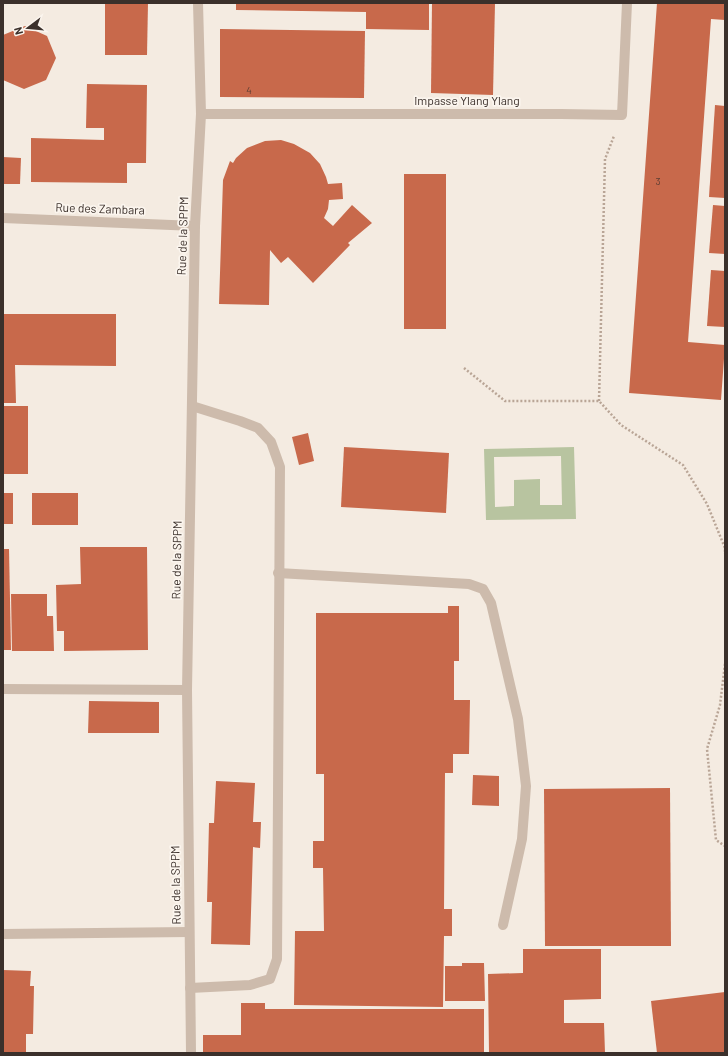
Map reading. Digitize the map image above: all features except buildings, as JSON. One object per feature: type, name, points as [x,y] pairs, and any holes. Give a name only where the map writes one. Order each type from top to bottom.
[{"type":"street","name":"Rue de la SPPM","points":[[3,934],[190,932],[187,690],[195,226],[200,114],[198,3]]},
{"type":"street","points":[[622,115],[627,3]]},
{"type":"street","name":"Impasse Ylang Ylang","points":[[200,114],[622,115]]},
{"type":"street","name":"Rue des Zambara","points":[[3,218],[195,226]]},
{"type":"street","points":[[190,988],[250,985],[270,979],[277,959],[278,573],[280,467],[271,442],[258,428],[192,406]]},
{"type":"street","points":[[278,573],[469,584],[483,589],[491,603],[518,719],[526,786],[522,839],[503,925]]},
{"type":"street","points":[[3,689],[187,690]]},
{"type":"street","points":[[190,932],[191,1053]]},
{"type":"path","points":[[622,115],[605,159],[599,401],[621,425],[684,465],[707,504],[725,548],[725,554]]},
{"type":"path","points":[[464,368],[505,401],[599,401]]},
{"type":"path","points":[[725,664],[720,705],[707,749],[716,840],[725,846]]},
{"type":"green space","points":[[574,447],[576,519],[486,520],[484,449]],"holes":[[[561,456],[562,505],[540,505],[540,479],[514,480],[514,506],[495,507],[494,457]]]}]
